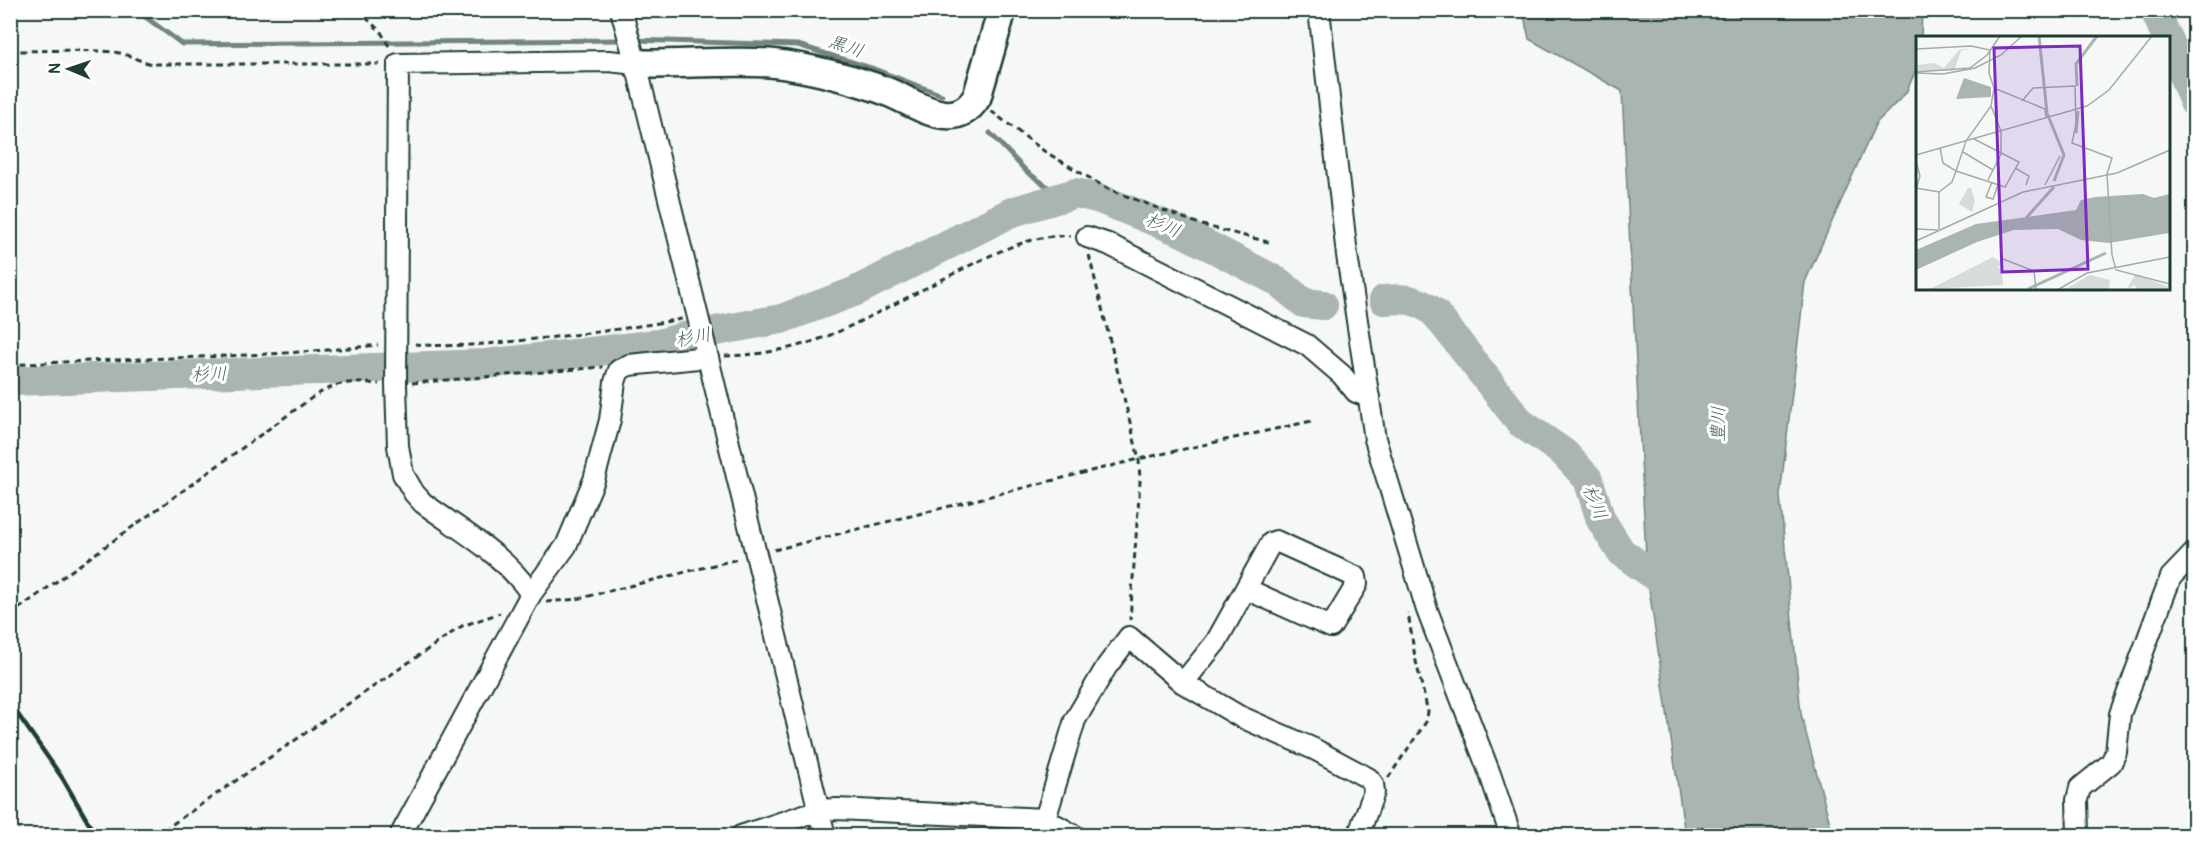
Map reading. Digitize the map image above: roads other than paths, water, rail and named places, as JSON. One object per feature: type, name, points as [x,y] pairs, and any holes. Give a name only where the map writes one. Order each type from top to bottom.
[{"type":"street","points":[[531,594],[496,554],[423,503],[414,493],[404,474],[398,446],[396,382],[396,59],[609,62],[635,58],[747,62],[803,68],[889,92],[925,110],[940,114],[961,113],[971,106],[977,97],[1002,10]]},
{"type":"street","points":[[1319,10],[1347,255],[1376,439],[1388,486],[1427,610],[1490,774],[1511,836]]},
{"type":"street","points":[[623,19],[635,58],[825,836]]},
{"type":"street","points":[[1087,237],[1118,249],[1307,345],[1342,375],[1356,392],[1369,397]]},
{"type":"street","points":[[400,836],[531,594],[566,546],[594,480],[610,420],[615,382],[619,370],[629,365],[707,353]]},
{"type":"street","points":[[1183,683],[1216,642],[1271,543],[1276,541],[1356,577],[1357,584],[1331,627],[1246,589]]},
{"type":"street","points":[[2078,834],[2077,800],[2080,788],[2114,758],[2120,714],[2171,577],[2194,553]]},
{"type":"street","points":[[1042,827],[1075,720],[1107,666],[1129,637],[1183,683],[1239,716],[1314,749],[1368,778],[1373,784],[1374,792],[1358,836]]},
{"type":"street","points":[[741,836],[819,810],[837,809],[1042,827],[1075,836]]},
{"type":"water","name":"豊川","points":[[1523,11],[1922,11],[1921,36],[1916,36],[1916,69],[1906,93],[1876,123],[1805,282],[1780,496],[1801,714],[1833,835],[1685,835],[1647,575],[1622,91],[1529,39]]},
{"type":"waterway","name":"黒川","points":[[136,10],[182,44],[624,40]]},
{"type":"waterway","points":[[2155,10],[2166,36]]},
{"type":"waterway","name":"黒川","points":[[634,40],[798,45],[874,69],[942,95]]},
{"type":"waterway","points":[[2169,40],[2194,102]]},
{"type":"waterway","name":"黒川","points":[[990,133],[1027,172],[1061,196]]},
{"type":"waterway","name":"杉川","points":[[10,381],[486,364],[659,344],[684,337],[781,319],[854,292],[1012,212],[1076,193],[1100,199],[1182,232],[1277,281],[1304,303],[1323,305]]},
{"type":"waterway","name":"杉川","points":[[1384,300],[1411,300],[1435,313],[1521,423],[1564,453],[1588,479],[1601,520],[1621,552],[1669,586],[1682,590]]},
{"type":"railway","points":[[10,703],[63,779],[96,836]]}]
